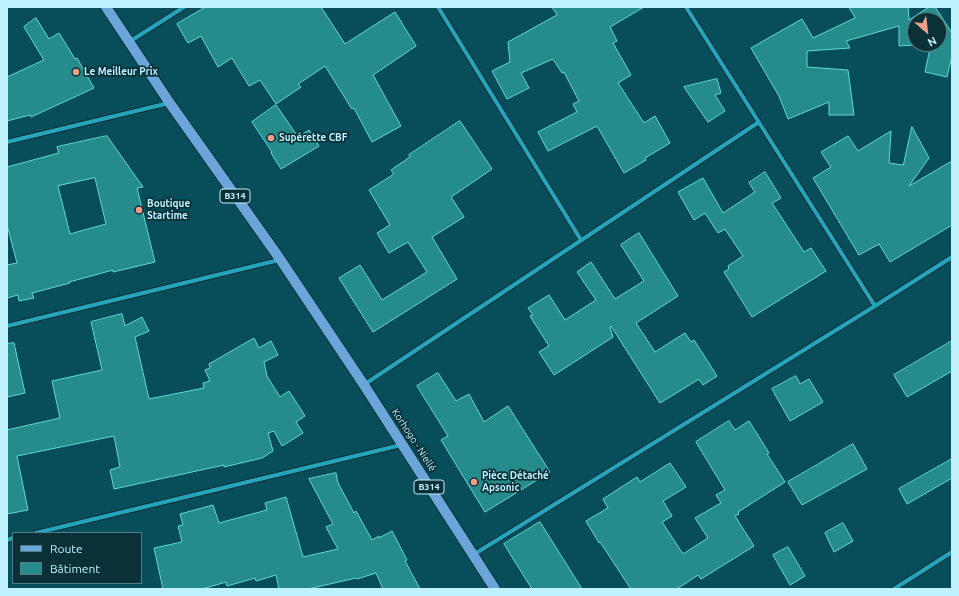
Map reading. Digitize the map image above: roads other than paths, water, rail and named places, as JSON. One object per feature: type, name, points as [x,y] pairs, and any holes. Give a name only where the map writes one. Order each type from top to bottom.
[{"type":"main road","name":"B314","points":[[106,7],[169,102],[280,260],[364,385]]},
{"type":"main road","name":"Korhogo - Niellé","points":[[364,385],[495,589]]},
{"type":"street","points":[[129,42],[184,7]]},
{"type":"street","points":[[438,7],[581,240]]},
{"type":"street","points":[[686,7],[875,306]]},
{"type":"street","points":[[7,142],[169,102]]},
{"type":"street","points":[[364,385],[759,122]]},
{"type":"street","points":[[473,555],[875,306],[952,256]]},
{"type":"street","points":[[7,326],[280,260]]},
{"type":"street","points":[[40,532],[402,444]]},
{"type":"street","points":[[894,589],[952,552]]},
{"type":"place","name":"Le Meilleur Prix","points":[[76,72]]},
{"type":"place","name":"Supérette CBF","points":[[271,138]]},
{"type":"place","name":"Boutique Startime","points":[[139,210]]},
{"type":"place","name":"Pièce Détaché Apsonic","points":[[474,482]]}]
